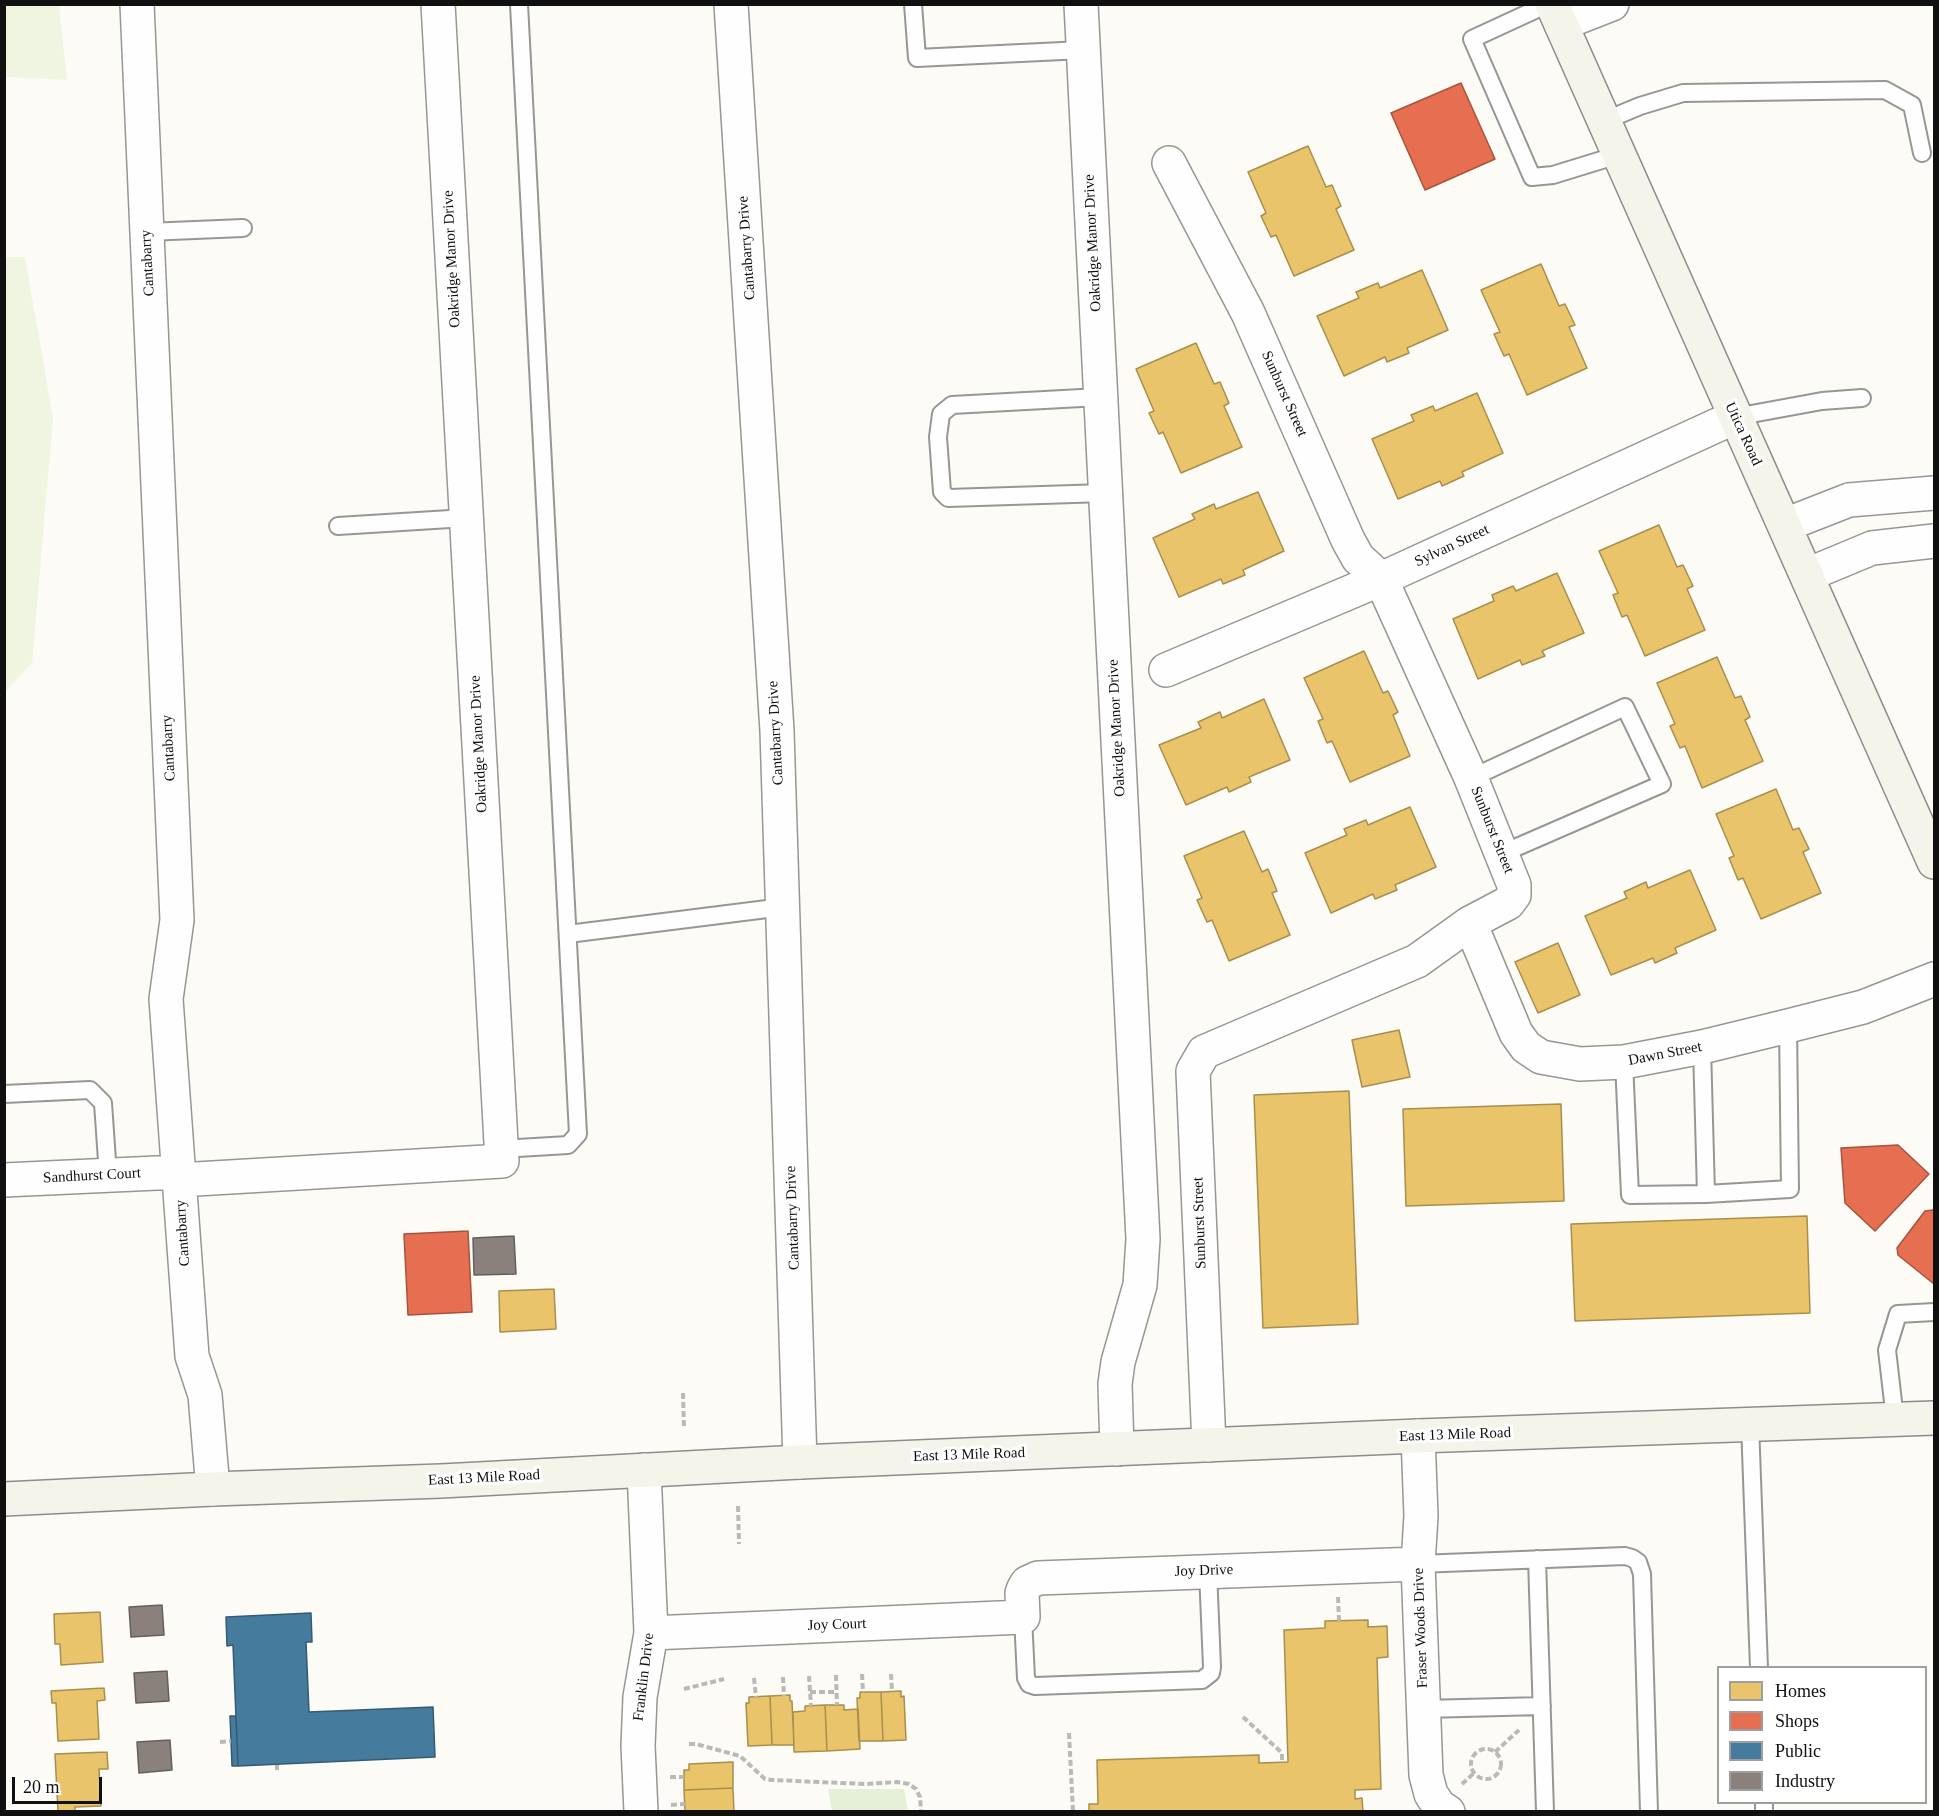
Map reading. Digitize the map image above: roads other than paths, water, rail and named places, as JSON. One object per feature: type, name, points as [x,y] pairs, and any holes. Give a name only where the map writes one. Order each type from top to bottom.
[{"type":"main road","name":"Utica Road","points":[[1554,11],[1935,862]]},
{"type":"main road","name":"East 13 Mile Road","points":[[4,1499],[1418,1436],[1935,1418]]},
{"type":"street","name":"Cantabarry","points":[[137,4],[177,920],[166,999],[192,1356],[205,1395],[213,1489]]},
{"type":"street","name":"Oakridge Manor Drive","points":[[438,4],[501,1149]]},
{"type":"street","name":"Cantabarry Drive","points":[[731,4],[777,731],[800,1462]]},
{"type":"street","name":"Oakridge Manor Drive","points":[[1081,4],[1143,1239],[1140,1285],[1118,1362],[1115,1384],[1117,1449]]},
{"type":"street","points":[[1554,11],[1612,4]]},
{"type":"street","name":"Sunburst Street","points":[[1169,163],[1248,313],[1348,540],[1358,558],[1381,579],[1471,778],[1514,885],[1514,895],[1508,903],[1470,923],[1417,961],[1204,1052],[1193,1071],[1209,1445]]},
{"type":"street","name":"Sylvan Street","points":[[1166,670],[1381,579],[1735,417]]},
{"type":"street","points":[[1785,525],[1849,500],[1935,493]]},
{"type":"street","points":[[1807,575],[1872,548],[1935,540]]},
{"type":"street","name":"Dawn Street","points":[[1470,923],[1516,1033],[1527,1047],[1541,1057],[1580,1064],[1624,1062],[1702,1047],[1863,1007],[1935,979]]},
{"type":"street","points":[[179,1176],[502,1161],[501,1149]]},
{"type":"street","name":"Sandhurst Court","points":[[4,1180],[108,1175],[179,1176]]},
{"type":"street","name":"Fraser Woods Drive","points":[[1418,1436],[1421,1516],[1418,1564],[1428,1785],[1440,1806],[1455,1798]]},
{"type":"street","name":"Franklin Drive","points":[[641,1812],[638,1746],[640,1697],[651,1633],[644,1470]]},
{"type":"street","name":"Joy Drive","points":[[1023,1617],[1022,1593],[1027,1583],[1038,1578],[1418,1564]]},
{"type":"street","name":"Joy Court","points":[[651,1633],[1023,1617]]},
{"type":"lane","points":[[501,1149],[568,1145],[578,1134],[519,4]]},
{"type":"lane","points":[[913,4],[917,58],[1083,50]]},
{"type":"lane","points":[[1554,11],[1472,39],[1532,177],[1553,175],[1618,155]]},
{"type":"lane","points":[[1604,121],[1683,93],[1885,90],[1912,105],[1922,153]]},
{"type":"lane","points":[[147,232],[243,228]]},
{"type":"lane","points":[[1100,397],[952,405],[941,414],[938,437],[942,492],[948,498],[1106,493]]},
{"type":"lane","points":[[1735,417],[1822,401],[1862,398]]},
{"type":"lane","points":[[338,526],[466,518]]},
{"type":"lane","points":[[1471,778],[1625,707],[1662,784],[1501,854]]},
{"type":"lane","points":[[568,934],[783,907]]},
{"type":"lane","points":[[1624,1062],[1630,1195],[1706,1194],[1790,1189],[1788,1026]]},
{"type":"lane","points":[[1702,1047],[1706,1194]]},
{"type":"lane","points":[[4,1094],[90,1090],[103,1103],[108,1175]]},
{"type":"lane","points":[[1895,1419],[1887,1350],[1898,1314],[1935,1312]]},
{"type":"lane","points":[[1750,1424],[1759,1666]]},
{"type":"lane","points":[[1418,1564],[1624,1556],[1632,1558],[1641,1567],[1649,1812]]},
{"type":"lane","points":[[1537,1559],[1545,1812]]},
{"type":"lane","points":[[1023,1617],[1026,1678],[1029,1684],[1035,1686],[1202,1680],[1211,1672],[1212,1667],[1208,1571]]},
{"type":"lane","points":[[1424,1709],[1542,1706]]}]
